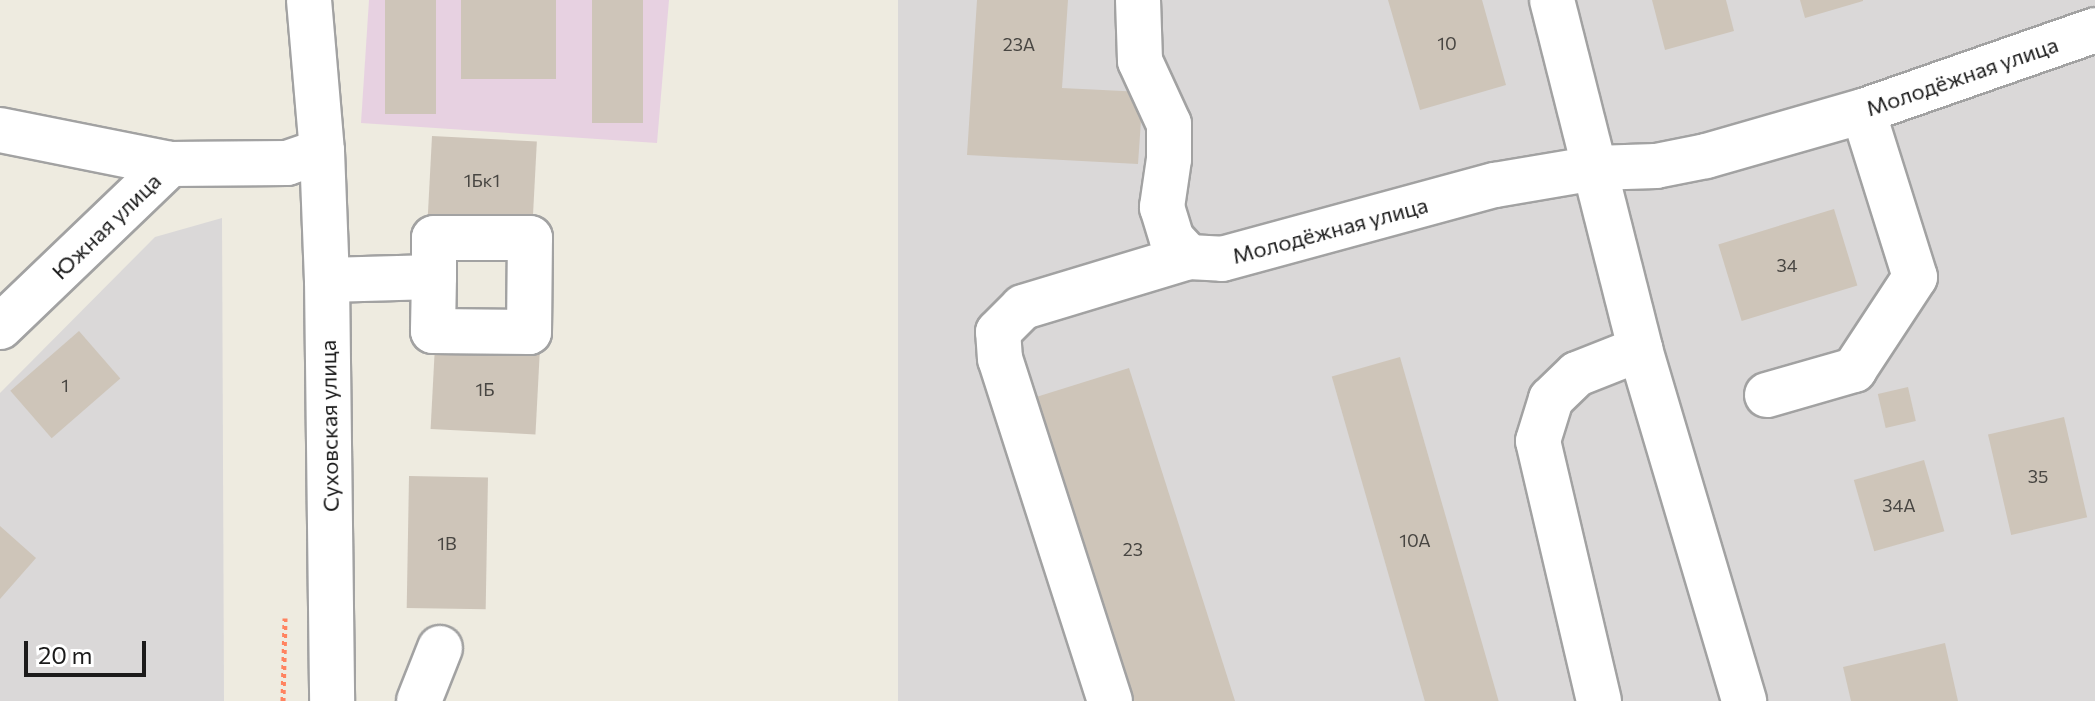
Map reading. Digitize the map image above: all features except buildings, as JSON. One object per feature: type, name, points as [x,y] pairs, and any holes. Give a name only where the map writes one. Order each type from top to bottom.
[{"type":"street","name":"Суховская улица","points":[[309,0],[322,151],[327,280],[332,701]]},
{"type":"street","points":[[1138,0],[1140,61],[1169,124],[1169,159],[1162,207],[1172,239],[1189,257]]},
{"type":"street","points":[[1552,0],[1640,349],[1744,701]]},
{"type":"street","name":"Молодёжная улица","points":[[1110,701],[1000,359],[998,332],[1023,307],[1189,257],[1222,259],[1495,185],[1595,168],[1656,166],[1706,156],[1863,111],[2095,30]]},
{"type":"street","points":[[1767,395],[1854,370],[1915,277],[1863,111]]},
{"type":"street","points":[[0,130],[170,164]]},
{"type":"street","name":"Южная улица","points":[[0,327],[170,164],[287,163],[322,151]]},
{"type":"street","points":[[327,280],[434,277]]},
{"type":"street","points":[[1599,701],[1538,441],[1551,399],[1577,374],[1640,349]]},
{"type":"street","points":[[419,701],[440,648]]},
{"type":"shaded area","points":[[369,0],[669,0],[657,143],[361,123]]},
{"type":"shaded area","points":[[898,0],[2095,0],[2095,701],[898,701]]},
{"type":"shaded area","points":[[222,218],[224,701],[0,701],[0,393],[155,237]]}]
